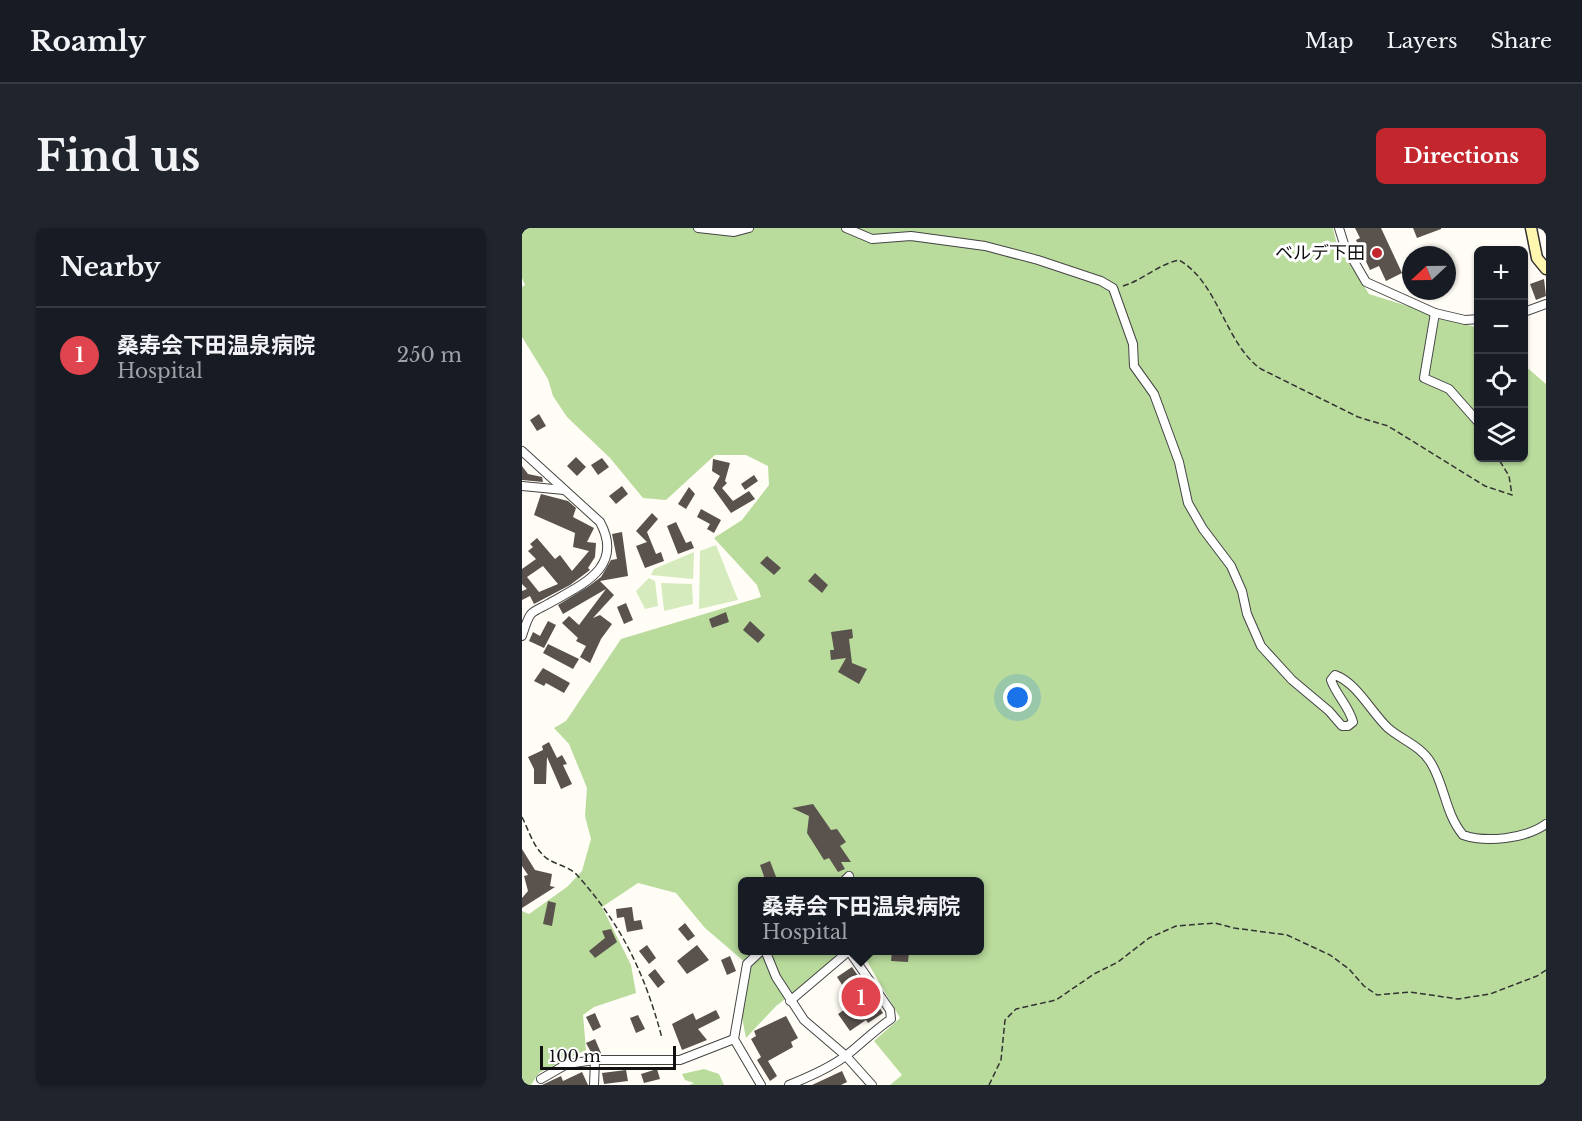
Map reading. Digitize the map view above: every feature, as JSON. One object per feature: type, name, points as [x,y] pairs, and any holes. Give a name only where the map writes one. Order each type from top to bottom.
[{"type":"main road","points":[[1531,228],[1537,258],[1546,269]]},
{"type":"street","points":[[698,228],[734,232],[749,228]]},
{"type":"street","points":[[846,228],[872,239],[911,236],[985,246],[1048,263],[1101,281],[1113,288],[1133,344],[1134,366],[1154,394],[1179,462],[1188,503],[1203,529],[1231,566],[1242,591],[1247,614],[1261,646],[1275,664],[1342,726],[1348,726],[1353,722],[1351,713],[1335,693],[1331,680],[1335,675],[1350,684],[1390,730],[1418,748],[1431,762],[1448,810],[1463,835],[1473,839],[1519,836],[1546,824]]},
{"type":"street","points":[[1339,228],[1344,244],[1366,282],[1436,313],[1474,318]]},
{"type":"street","points":[[1528,311],[1546,304]]},
{"type":"street","points":[[1436,313],[1424,378],[1449,389],[1474,417]]},
{"type":"street","points":[[522,451],[600,522],[608,535],[609,555],[600,570],[585,583],[532,614],[522,636]]},
{"type":"street","points":[[522,486],[564,490]]},
{"type":"street","points":[[759,955],[747,964],[734,1039],[761,1085]]},
{"type":"street","points":[[766,955],[790,1001],[804,1020],[846,1056],[872,1085]]},
{"type":"street","points":[[790,1001],[845,955]]},
{"type":"street","points":[[789,1085],[846,1056],[866,1037],[891,1019],[890,1010],[853,955]]},
{"type":"street","points":[[541,1079],[567,1064],[595,1060],[680,1059],[734,1039]]},
{"type":"street","points":[[594,1085],[595,1060]]},
{"type":"path","points":[[1113,288],[1139,282],[1169,262],[1179,260],[1189,266],[1215,300],[1249,361],[1261,369],[1358,417],[1388,426],[1485,486],[1512,495],[1509,476],[1500,462]]},
{"type":"path","points":[[522,817],[542,855],[574,872],[615,923],[633,953],[652,1000],[662,1038]]},
{"type":"path","points":[[989,1085],[1001,1060],[1005,1020],[1016,1009],[1056,999],[1094,974],[1118,962],[1149,938],[1176,926],[1215,922],[1234,928],[1287,935],[1330,955],[1377,995],[1410,992],[1458,999],[1491,994],[1537,976],[1546,970]]},
{"type":"green space","points":[[522,228],[1333,228],[1336,241],[1369,294],[1474,327],[1474,462],[1528,462],[1528,368],[1546,384],[1546,1085],[890,1085],[902,1075],[874,1041],[900,1018],[863,955],[984,955],[984,877],[738,877],[738,955],[844,955],[776,1006],[746,1038],[741,1012],[747,964],[705,928],[676,893],[638,883],[602,907],[631,965],[636,993],[594,1007],[583,1015],[586,1050],[539,1073],[531,1085],[522,1085],[522,911],[529,914],[567,887],[582,871],[591,839],[585,816],[587,788],[569,744],[554,728],[566,721],[621,639],[761,597],[757,585],[714,538],[742,520],[769,485],[768,466],[746,455],[715,455],[666,500],[643,498],[610,458],[567,417],[553,396],[548,379],[522,337],[522,287],[525,285],[522,278]]},
{"type":"green space","points":[[716,545],[738,600],[699,609],[700,551]]},
{"type":"green space","points":[[694,552],[693,579],[651,575],[654,569]]},
{"type":"green space","points":[[649,578],[655,581],[658,606],[645,609],[636,591]]},
{"type":"green space","points":[[661,583],[692,584],[693,604],[664,611]]},
{"type":"green space","points":[[704,1069],[719,1074],[724,1085],[689,1085],[694,1083],[685,1080],[682,1074]]},
{"type":"building","name":"ベルデ下田","points":[[1355,228],[1381,228],[1402,273],[1386,281],[1379,266],[1370,270],[1356,240],[1360,238]]},
{"type":"building","points":[[1413,228],[1441,228],[1441,229],[1417,238]]},
{"type":"building","points":[[1544,279],[1546,296],[1536,300],[1530,284]]},
{"type":"building","points":[[539,414],[546,426],[537,431],[530,420]]},
{"type":"building","points":[[576,457],[586,467],[577,476],[567,466]]},
{"type":"building","points":[[602,458],[609,467],[598,475],[591,465]]},
{"type":"building","points":[[713,459],[730,463],[725,481],[727,483],[722,488],[733,501],[749,491],[755,499],[731,513],[713,488],[720,476],[712,471]]},
{"type":"building","points":[[522,466],[528,474],[542,477],[543,482],[522,480]]},
{"type":"building","points":[[754,475],[758,481],[745,490],[741,484]]},
{"type":"building","points":[[622,486],[628,494],[616,504],[609,496]]},
{"type":"building","points":[[689,487],[695,494],[686,509],[678,504]]},
{"type":"building","points":[[541,494],[568,501],[576,508],[573,517],[594,528],[587,542],[596,543],[595,557],[588,568],[590,570],[570,585],[534,604],[530,596],[522,600],[522,591],[527,589],[522,584],[522,569],[536,559],[528,551],[533,547],[530,544],[537,538],[555,559],[560,555],[572,571],[589,551],[573,547],[575,533],[534,515]],"holes":[[[543,566],[558,584],[539,592],[527,577]]]},
{"type":"building","points":[[701,509],[721,520],[714,533],[707,529],[710,524],[697,517]]},
{"type":"building","points":[[652,513],[658,519],[647,532],[656,554],[661,552],[664,561],[645,568],[636,546],[647,542],[636,531]]},
{"type":"building","points":[[676,522],[686,543],[691,541],[694,548],[678,554],[667,526]]},
{"type":"building","points":[[622,532],[628,576],[600,581],[614,595],[593,618],[600,615],[612,624],[601,639],[590,663],[580,657],[586,646],[576,641],[578,638],[562,623],[569,616],[579,625],[606,589],[563,614],[558,605],[601,577],[611,560],[617,559],[612,534]]},
{"type":"building","points":[[767,556],[781,568],[774,575],[760,563]]},
{"type":"building","points":[[815,573],[828,585],[822,593],[808,581]]},
{"type":"building","points":[[626,603],[633,620],[624,624],[617,607]]},
{"type":"building","points":[[726,612],[729,622],[712,628],[709,619]]},
{"type":"building","points":[[548,621],[556,625],[544,648],[529,641],[533,632],[540,636]]},
{"type":"building","points":[[750,621],[765,635],[758,643],[743,630]]},
{"type":"building","points":[[852,629],[853,638],[849,639],[852,663],[867,669],[859,684],[838,672],[846,658],[831,660],[830,650],[834,650],[831,632]]},
{"type":"building","points":[[548,644],[579,659],[573,669],[543,653]]},
{"type":"building","points":[[543,668],[570,683],[564,693],[546,683],[544,686],[534,681]]},
{"type":"building","points":[[549,742],[557,758],[562,755],[567,764],[563,765],[572,784],[561,789],[547,757],[546,784],[534,784],[534,769],[528,757],[543,750],[542,746]]},
{"type":"building","points":[[813,804],[831,830],[837,829],[846,842],[840,846],[851,862],[841,862],[845,869],[838,872],[829,858],[824,860],[807,833],[809,816],[792,808]]},
{"type":"building","points":[[522,849],[535,870],[552,874],[550,886],[555,887],[522,908],[522,898],[528,891],[524,876],[528,875],[522,866]]},
{"type":"building","points":[[770,861],[776,877],[764,877],[760,865]]},
{"type":"building","points":[[548,901],[556,903],[552,926],[543,924]]},
{"type":"building","points":[[632,907],[634,921],[641,920],[643,929],[627,932],[624,917],[617,918],[616,909]]},
{"type":"building","points":[[685,923],[695,936],[688,941],[678,929]]},
{"type":"building","points":[[611,929],[617,942],[595,958],[589,951],[605,938],[602,931]]},
{"type":"building","points":[[647,945],[656,958],[649,964],[639,951]]},
{"type":"building","points":[[697,945],[709,960],[687,974],[677,961]]},
{"type":"building","points":[[892,955],[909,955],[908,962],[891,961]]},
{"type":"building","points":[[730,956],[736,971],[727,975],[721,960]]},
{"type":"building","points":[[852,967],[883,1013],[868,1023],[866,1020],[850,1031],[838,1014],[854,1003],[837,977]]},
{"type":"building","points":[[655,969],[665,982],[658,988],[648,975]]},
{"type":"building","points":[[716,1010],[720,1018],[698,1029],[707,1040],[682,1050],[672,1024],[693,1013],[696,1020]]},
{"type":"building","points":[[595,1013],[601,1027],[593,1031],[586,1017]]},
{"type":"building","points":[[638,1015],[645,1029],[636,1033],[630,1018]]},
{"type":"building","points":[[786,1016],[798,1038],[791,1042],[793,1047],[768,1061],[777,1076],[770,1081],[757,1060],[761,1057],[751,1039],[756,1036],[754,1031]]},
{"type":"building","points":[[595,1039],[600,1054],[592,1054],[586,1043]]},
{"type":"building","points":[[657,1069],[660,1079],[644,1083],[641,1074]]},
{"type":"building","points":[[626,1070],[628,1081],[604,1084],[602,1073]]},
{"type":"building","points":[[842,1071],[847,1082],[841,1085],[812,1085]]},
{"type":"building","points":[[582,1072],[588,1085],[542,1085],[561,1076],[563,1081]]},
{"type":"place","name":"ベルデ下田","points":[[1377,253]]},
{"type":"place","name":"桑寿会下田温泉病院","points":[[861,997]]}]
